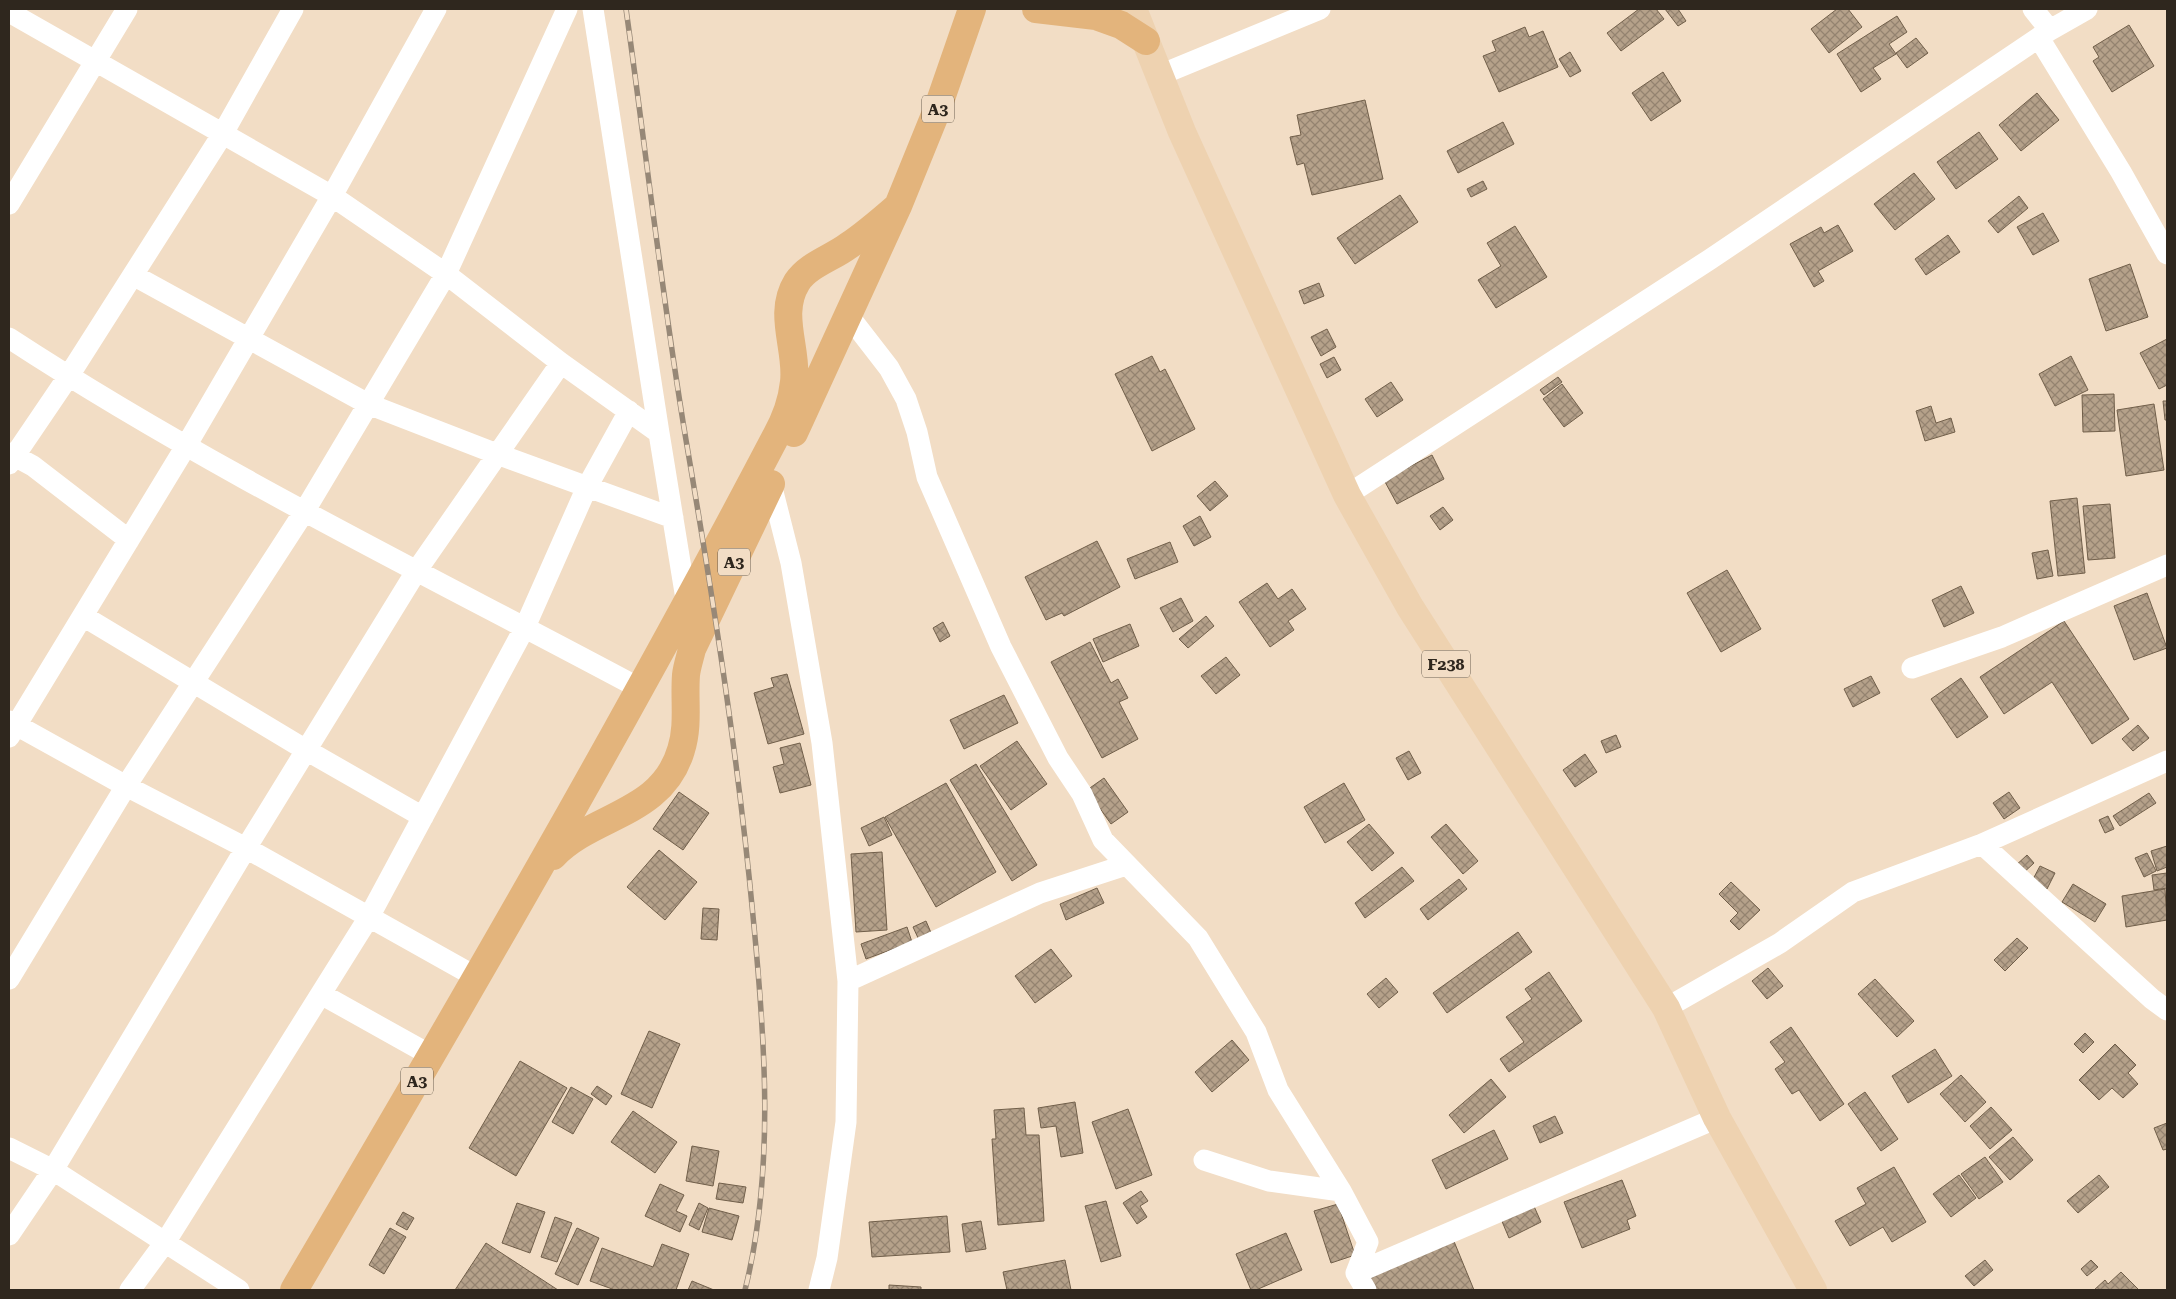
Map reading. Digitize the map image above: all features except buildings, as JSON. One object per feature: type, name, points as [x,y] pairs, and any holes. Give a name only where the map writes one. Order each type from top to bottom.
[{"type":"highway","name":"A3","points":[[538,871],[559,849],[582,832],[640,805],[655,793],[669,775],[681,753],[687,728],[686,674],[692,649],[771,484],[898,206],[937,110],[972,9]]},
{"type":"highway","points":[[1036,9],[1096,16],[1121,25],[1146,41]]},
{"type":"highway","name":"A3","points":[[294,1290],[478,978],[641,689],[688,605],[784,420],[795,381],[788,324],[789,298],[798,279],[819,263],[846,248],[898,206]]},
{"type":"main road","name":"F238","points":[[1133,9],[1182,132],[1347,495],[1410,607],[1666,1008],[1716,1118],[1813,1290]]},
{"type":"street","points":[[9,204],[127,9]]},
{"type":"street","points":[[129,540],[34,466],[10,458],[68,377],[222,135],[293,9]]},
{"type":"street","points":[[436,9],[332,196],[186,446],[83,616],[11,727],[246,848],[478,978]]},
{"type":"street","points":[[9,979],[126,786],[304,512],[446,274],[567,9]]},
{"type":"street","points":[[1160,75],[1320,9]]},
{"type":"street","points":[[2034,9],[2044,34],[2167,254]]},
{"type":"street","points":[[1347,495],[1709,260],[2044,34],[2087,9]]},
{"type":"street","points":[[590,11],[688,605]]},
{"type":"street","points":[[9,12],[332,196],[446,274],[561,363],[660,433]]},
{"type":"street","points":[[133,275],[368,404],[497,454],[673,518]]},
{"type":"street","points":[[848,315],[889,368],[906,399],[918,432],[927,476],[1001,647],[1058,758],[1082,794],[1103,840],[1198,938],[1256,1032],[1278,1090],[1341,1191],[1368,1242],[1361,1281]]},
{"type":"street","points":[[9,338],[68,377],[304,512],[641,689]]},
{"type":"street","points":[[9,1235],[53,1170],[246,848],[417,570],[561,363]]},
{"type":"street","points":[[130,1290],[166,1241],[369,917],[525,627],[587,487],[629,411]]},
{"type":"street","points":[[771,484],[791,563],[822,743],[848,981],[846,1122],[827,1258],[819,1290]]},
{"type":"street","points":[[1912,668],[2002,637],[2167,565]]},
{"type":"street","points":[[83,616],[306,750],[423,817]]},
{"type":"street","points":[[1666,1008],[1780,943],[1853,892],[1982,844],[2167,761]]},
{"type":"street","points":[[1982,844],[2152,999],[2167,1010]]},
{"type":"street","points":[[848,981],[1040,893],[1126,865]]},
{"type":"street","points":[[321,994],[432,1056]]},
{"type":"street","points":[[1361,1281],[1716,1118]]},
{"type":"street","points":[[9,1148],[53,1170],[166,1241],[239,1290]]},
{"type":"street","points":[[1204,1160],[1269,1181],[1341,1191]]},
{"type":"railway","points":[[626,9],[669,332],[732,737],[747,856],[757,962],[764,1056],[764,1151],[761,1198],[745,1290]]}]
